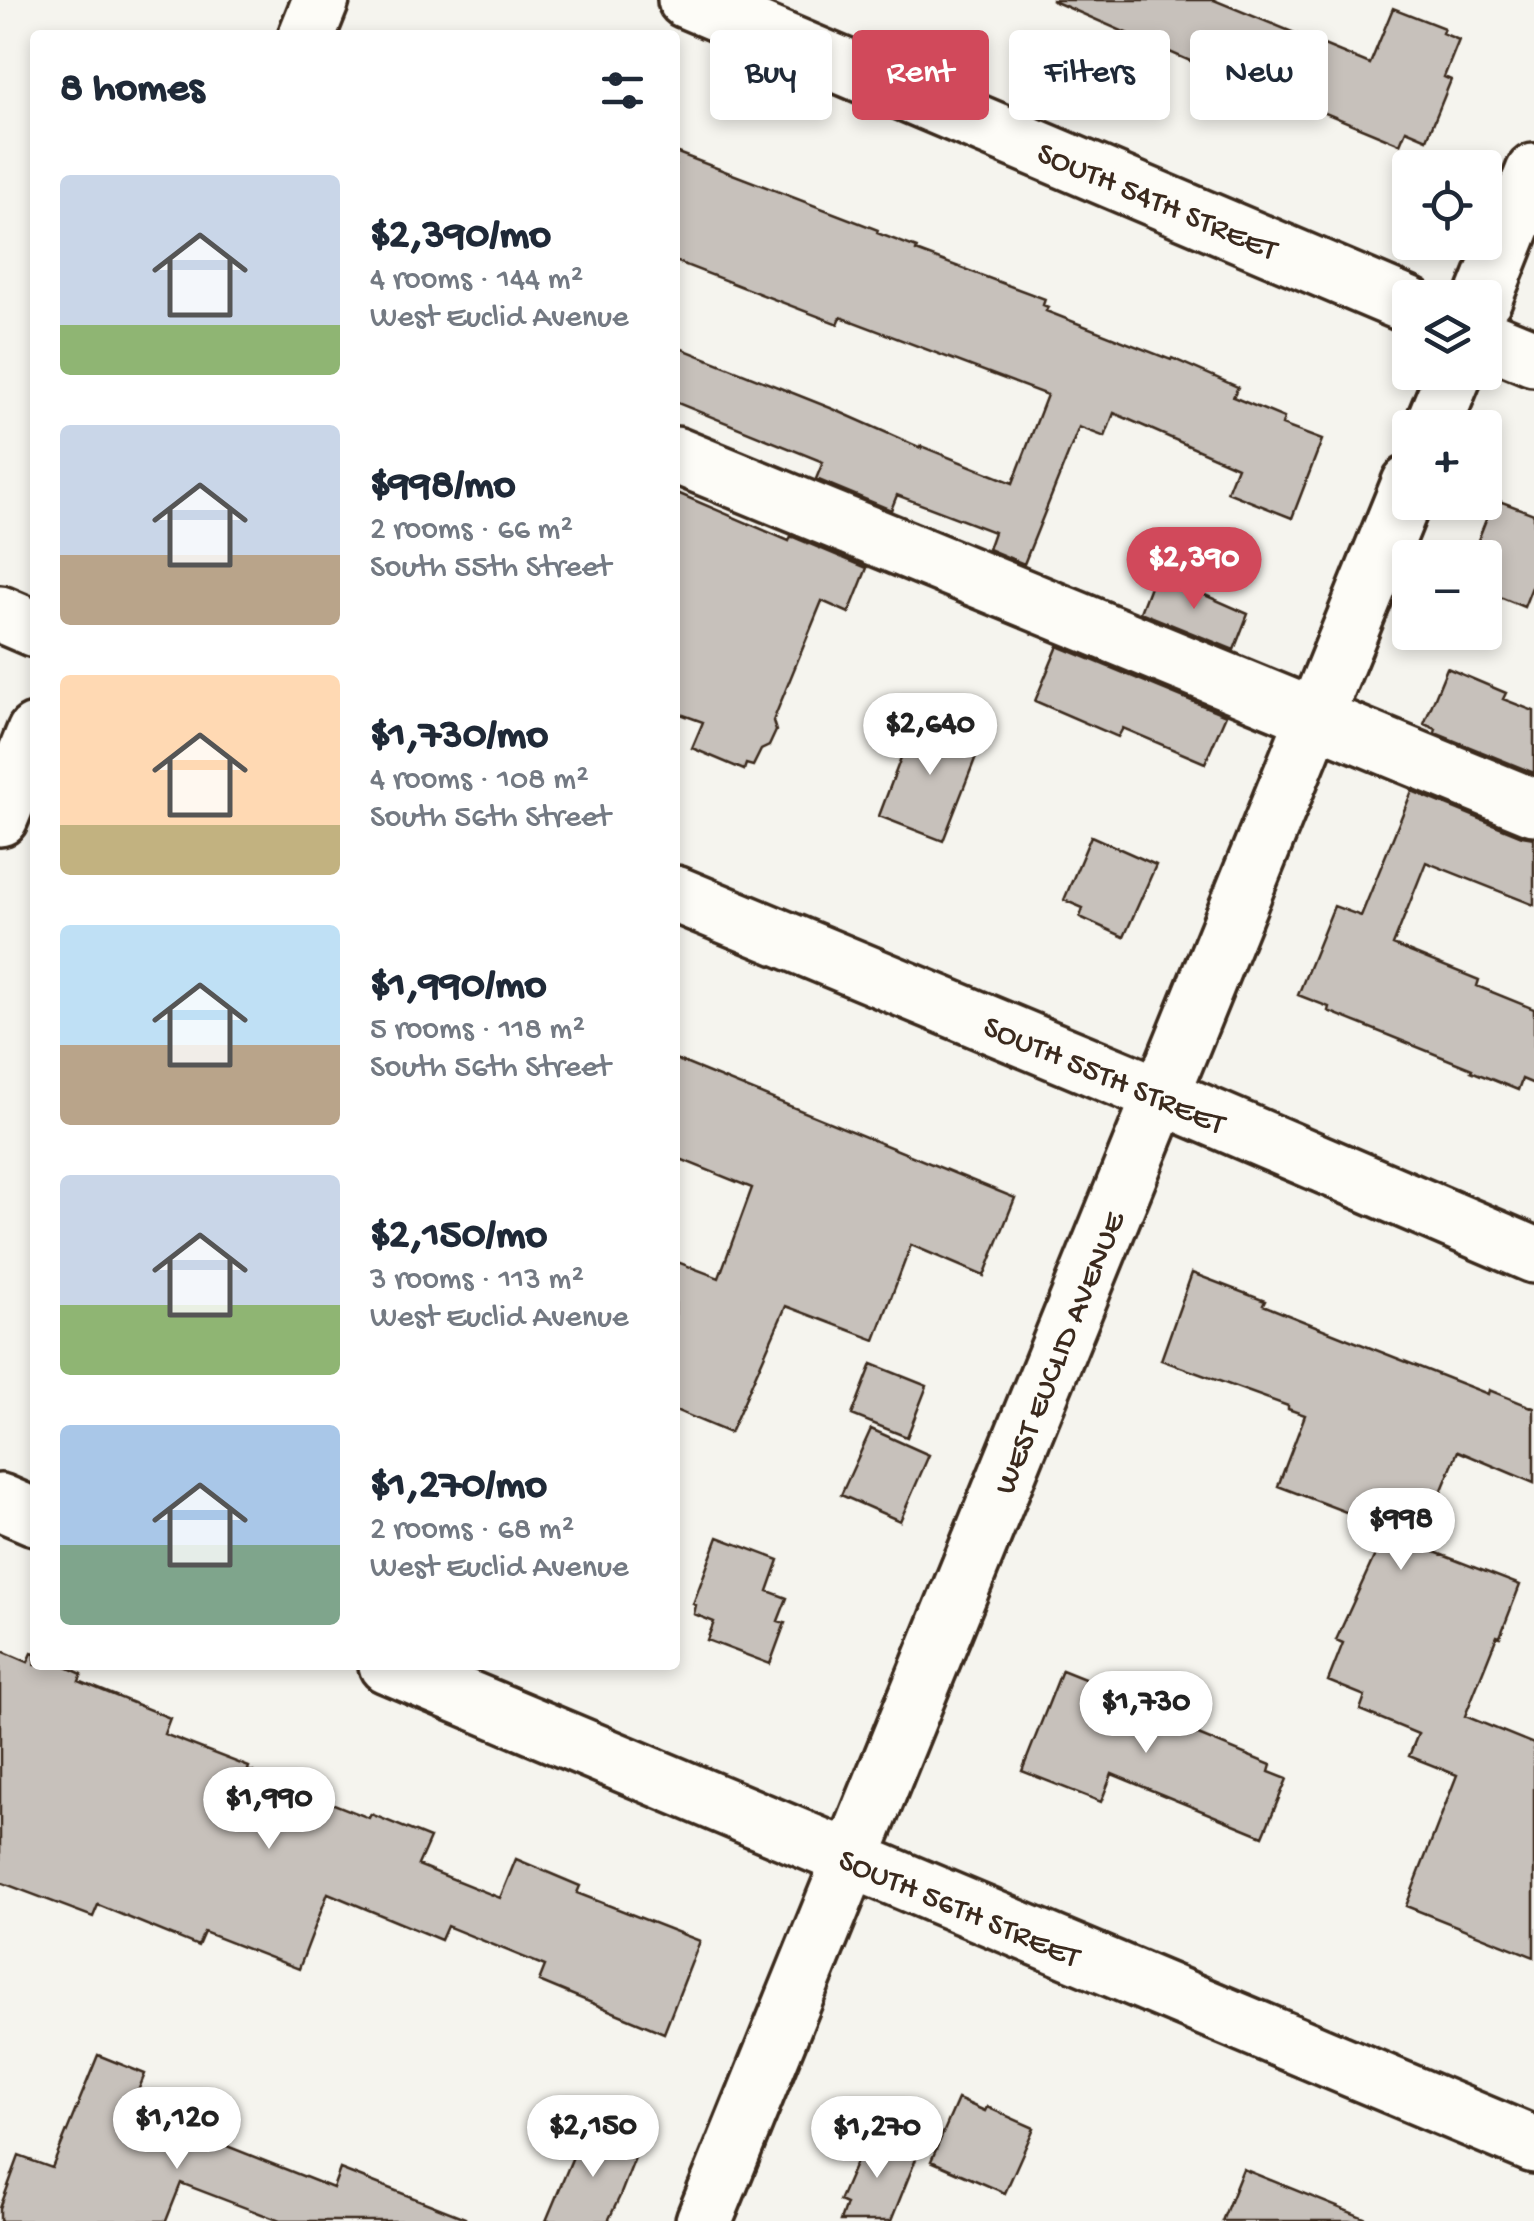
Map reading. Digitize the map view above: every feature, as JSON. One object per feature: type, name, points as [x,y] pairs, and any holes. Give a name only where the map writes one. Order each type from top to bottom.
[{"type":"street","points":[[309,30],[321,0]]},
{"type":"street","name":"SOUTH 54TH STREET","points":[[686,0],[1392,298]]},
{"type":"street","points":[[1491,280],[1534,172]]},
{"type":"street","points":[[1502,345],[1534,358]]},
{"type":"street","points":[[680,456],[1534,806]]},
{"type":"street","name":"WEST EUCLID AVENUE","points":[[704,2221],[1395,520]]},
{"type":"street","points":[[0,614],[30,627]]},
{"type":"street","points":[[0,818],[30,744]]},
{"type":"street","name":"SOUTH 55TH STREET","points":[[680,896],[1534,1255]]},
{"type":"street","points":[[0,1502],[30,1514]]},
{"type":"street","name":"SOUTH 56TH STREET","points":[[399,1670],[1534,2146]]},
{"type":"building","points":[[1051,0],[1214,0],[1287,30],[1190,30],[1190,61],[1170,52],[1170,30],[1120,30]]},
{"type":"building","points":[[1393,8],[1444,28],[1442,33],[1459,40],[1444,77],[1451,80],[1427,139],[1406,130],[1400,144],[1328,114],[1328,47],[1370,64]]},
{"type":"building","points":[[680,154],[878,230],[877,233],[917,248],[916,251],[1045,299],[1046,311],[1238,387],[1233,397],[1284,418],[1282,425],[1322,440],[1292,518],[1227,492],[1237,467],[1114,413],[1105,437],[1079,427],[1024,564],[988,549],[994,532],[897,495],[891,510],[816,479],[823,462],[680,404],[680,348],[1013,483],[1047,395],[841,317],[838,324],[680,263]]},
{"type":"building","points":[[680,494],[789,541],[791,536],[867,568],[849,613],[822,601],[773,721],[776,731],[753,766],[746,764],[744,770],[692,748],[703,722],[680,714]]},
{"type":"building","points":[[1502,502],[1534,514],[1534,582],[1524,607],[1502,598],[1502,540],[1478,540],[1486,520],[1502,520]]},
{"type":"building","points":[[1155,573],[1248,614],[1234,650],[1140,612]]},
{"type":"building","points":[[1058,646],[1226,715],[1205,763],[1123,728],[1118,737],[1035,701]]},
{"type":"building","points":[[1447,668],[1506,693],[1503,699],[1534,711],[1534,773],[1435,733],[1436,729],[1424,724]]},
{"type":"building","points":[[917,715],[982,741],[943,841],[879,816]]},
{"type":"building","points":[[1412,791],[1534,838],[1534,905],[1426,862],[1393,945],[1479,980],[1477,986],[1534,1009],[1534,1084],[1522,1079],[1518,1090],[1298,995],[1334,906],[1361,916]]},
{"type":"building","points":[[1091,836],[1156,865],[1124,937],[1080,917],[1083,908],[1064,900]]},
{"type":"building","points":[[680,1061],[1015,1198],[984,1276],[911,1245],[875,1340],[786,1306],[730,1433],[680,1412],[680,1263],[719,1278],[752,1188],[680,1159]]},
{"type":"building","points":[[1192,1273],[1348,1339],[1534,1408],[1534,1483],[1458,1451],[1419,1546],[1520,1585],[1465,1716],[1534,1744],[1534,1957],[1406,1906],[1457,1775],[1409,1756],[1418,1734],[1360,1710],[1365,1696],[1328,1681],[1343,1643],[1336,1640],[1379,1546],[1373,1543],[1380,1525],[1278,1486],[1305,1415],[1161,1360]]},
{"type":"building","points":[[872,1364],[927,1386],[907,1437],[852,1415]]},
{"type":"building","points":[[871,1429],[929,1455],[900,1521],[841,1495]]},
{"type":"building","points":[[718,1537],[779,1560],[768,1591],[787,1598],[778,1621],[785,1623],[770,1664],[707,1640],[714,1622],[694,1614],[693,1604]]},
{"type":"building","points":[[0,1650],[28,1662],[30,1658],[30,1670],[73,1670],[82,1674],[79,1681],[170,1718],[164,1734],[369,1818],[371,1814],[430,1838],[418,1865],[500,1898],[516,1859],[580,1886],[577,1893],[700,1941],[664,2033],[539,1981],[545,1966],[447,1926],[441,1940],[328,1893],[299,1969],[204,1932],[198,1946],[98,1905],[93,1917],[0,1882]]},
{"type":"building","points":[[1062,1670],[1137,1700],[1133,1708],[1271,1765],[1269,1772],[1287,1779],[1263,1836],[1112,1774],[1101,1802],[1022,1771]]},
{"type":"building","points":[[98,2055],[145,2074],[131,2108],[333,2188],[340,2169],[465,2218],[464,2221],[280,2221],[181,2183],[166,2221],[0,2221],[0,2208],[19,2156],[52,2168]]},
{"type":"building","points":[[958,2099],[1034,2128],[1005,2193],[931,2161]]},
{"type":"building","points":[[585,2128],[638,2150],[620,2196],[608,2221],[546,2221]]},
{"type":"building","points":[[868,2134],[918,2154],[891,2221],[840,2221],[846,2204],[839,2201]]},
{"type":"building","points":[[1243,2169],[1367,2219],[1367,2221],[1222,2221]]}]
